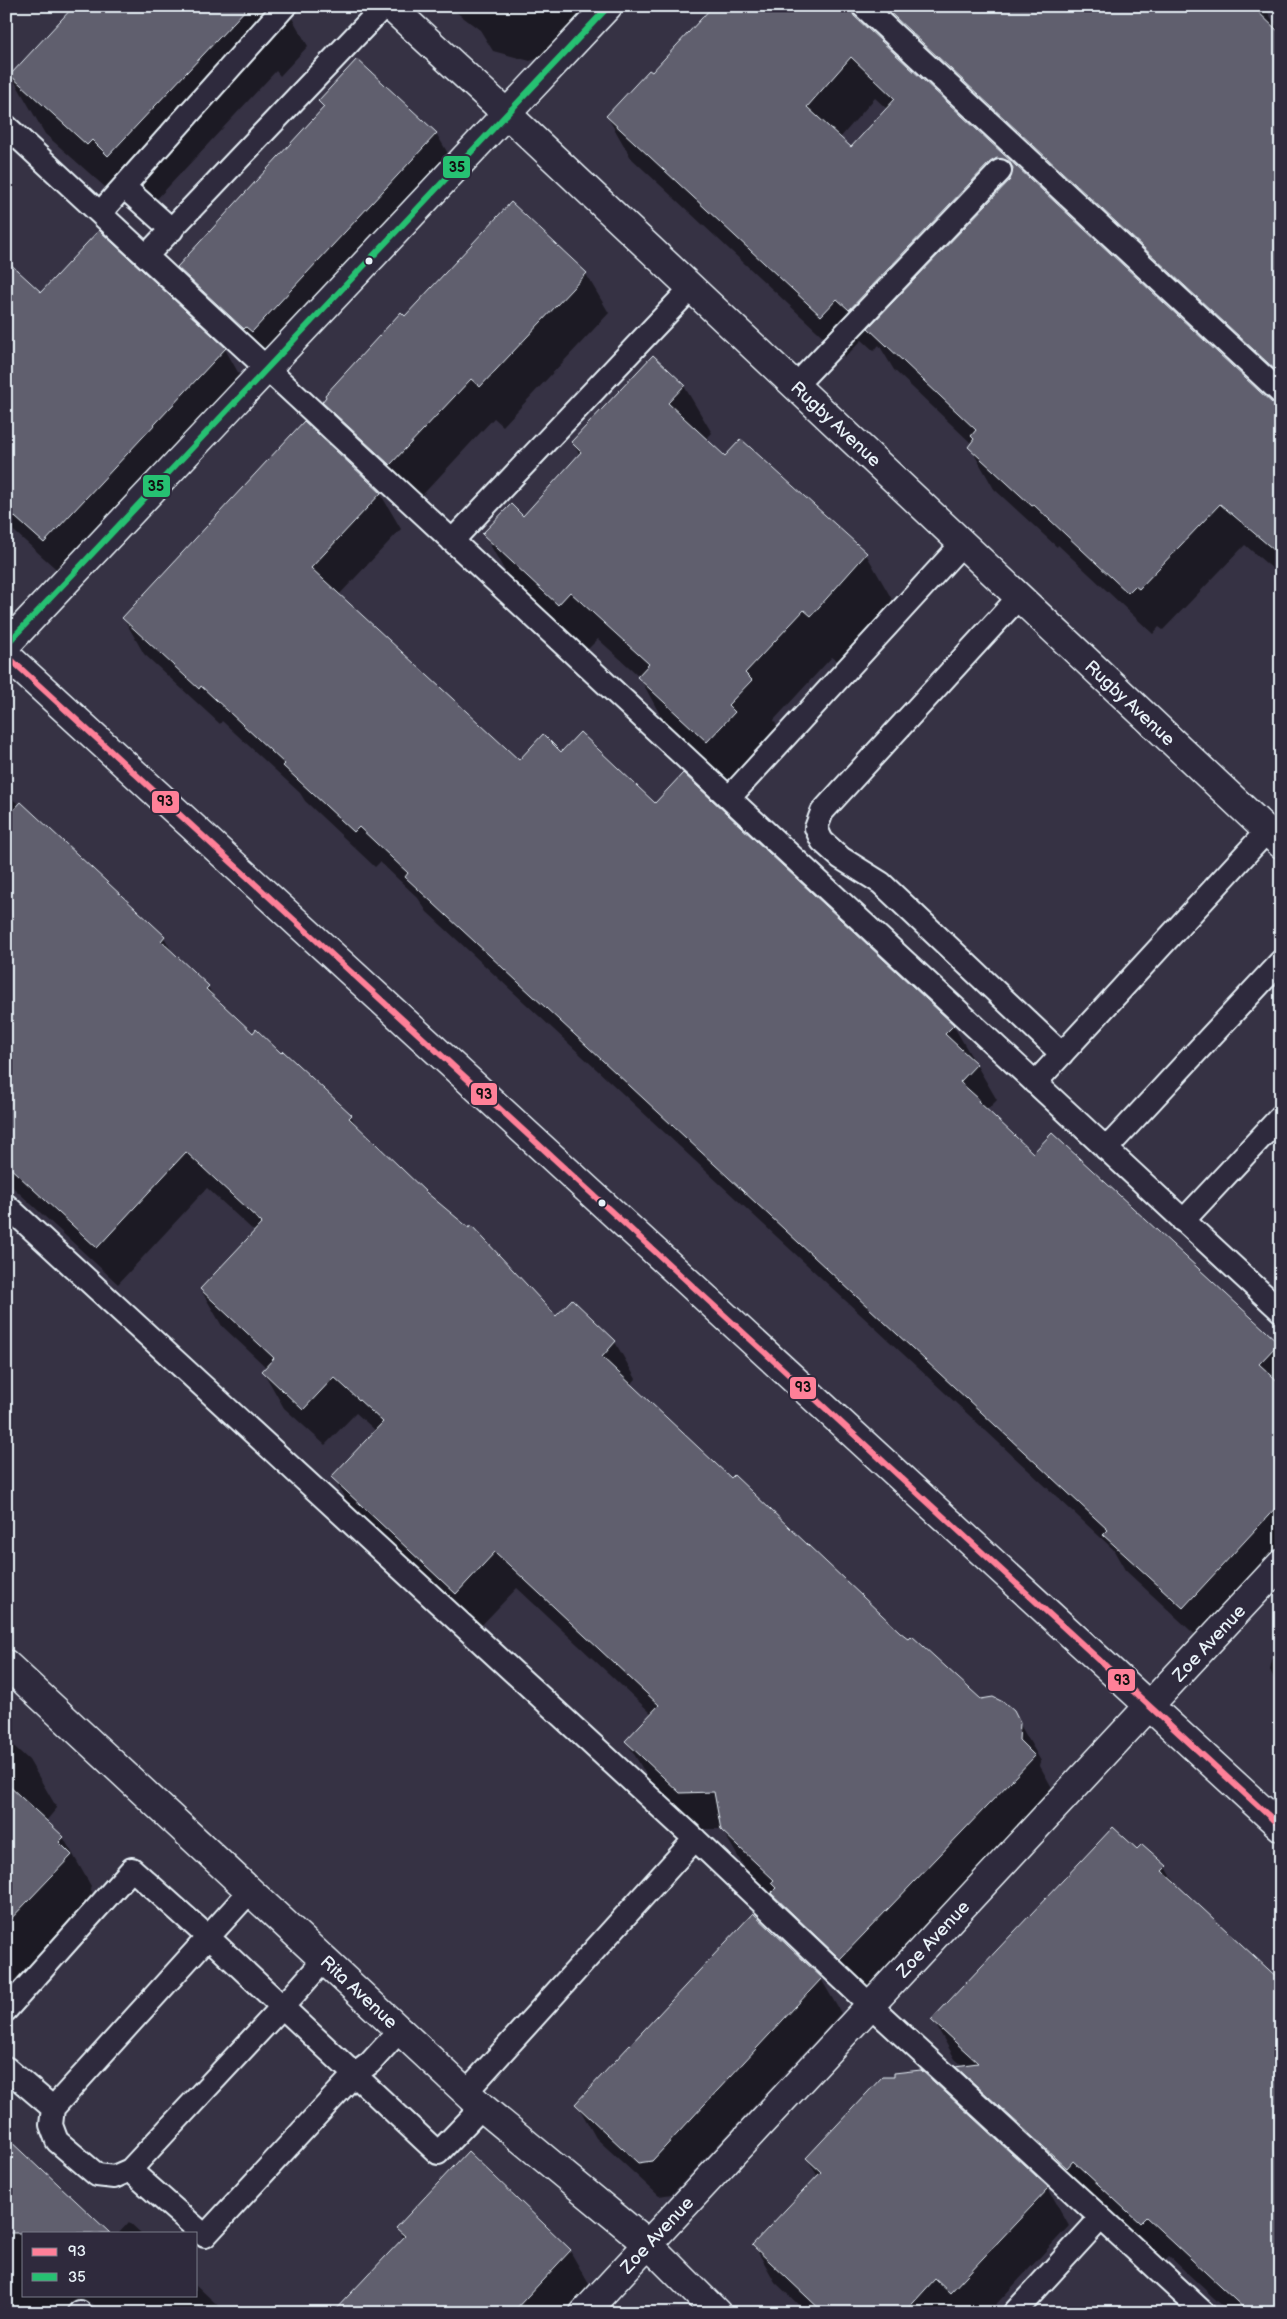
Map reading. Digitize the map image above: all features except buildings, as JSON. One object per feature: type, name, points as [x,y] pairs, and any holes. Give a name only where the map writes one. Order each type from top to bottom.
[{"type":"street","name":"Rugby Avenue","points":[[390,6],[506,113],[1274,838]]},
{"type":"street","points":[[6,645],[608,6]]},
{"type":"street","points":[[6,655],[1281,1828]]},
{"type":"street","name":"Zoe Avenue","points":[[584,2313],[1281,1564]]},
{"type":"street","name":"Rita Avenue","points":[[7,1666],[474,2100],[648,2244],[717,2313]]},
{"type":"lane","points":[[100,213],[285,6]]},
{"type":"lane","points":[[146,256],[384,6]]},
{"type":"lane","points":[[863,6],[1281,393]]},
{"type":"lane","points":[[6,126],[1281,1312]]},
{"type":"lane","points":[[795,386],[1000,171]]},
{"type":"lane","points":[[124,186],[172,230]]},
{"type":"lane","points":[[452,541],[691,288]]},
{"type":"lane","points":[[729,798],[962,544]]},
{"type":"lane","points":[[1019,598],[822,812],[816,828],[822,841],[841,858],[882,883],[1062,1054]]},
{"type":"lane","points":[[1035,1082],[1274,838]]},
{"type":"lane","points":[[1106,1149],[1281,961]]},
{"type":"lane","points":[[1183,1221],[1281,1116]]},
{"type":"lane","points":[[6,1205],[695,1839],[871,2006],[1204,2313]]},
{"type":"lane","points":[[6,2010],[132,1870],[208,1937],[438,2153],[474,2100],[695,1839]]},
{"type":"lane","points":[[250,1891],[53,2108],[51,2125],[57,2141],[96,2175],[114,2177],[130,2170],[324,1960]]},
{"type":"lane","points":[[130,2170],[205,2236],[354,2075],[370,2063],[400,2030]]},
{"type":"lane","points":[[6,2068],[53,2108]]},
{"type":"lane","points":[[1014,2313],[1101,2218]]},
{"type":"transit line","name":"35","points":[[6,645],[607,8]]},
{"type":"transit line","name":"93","points":[[6,655],[1281,1827]]}]
